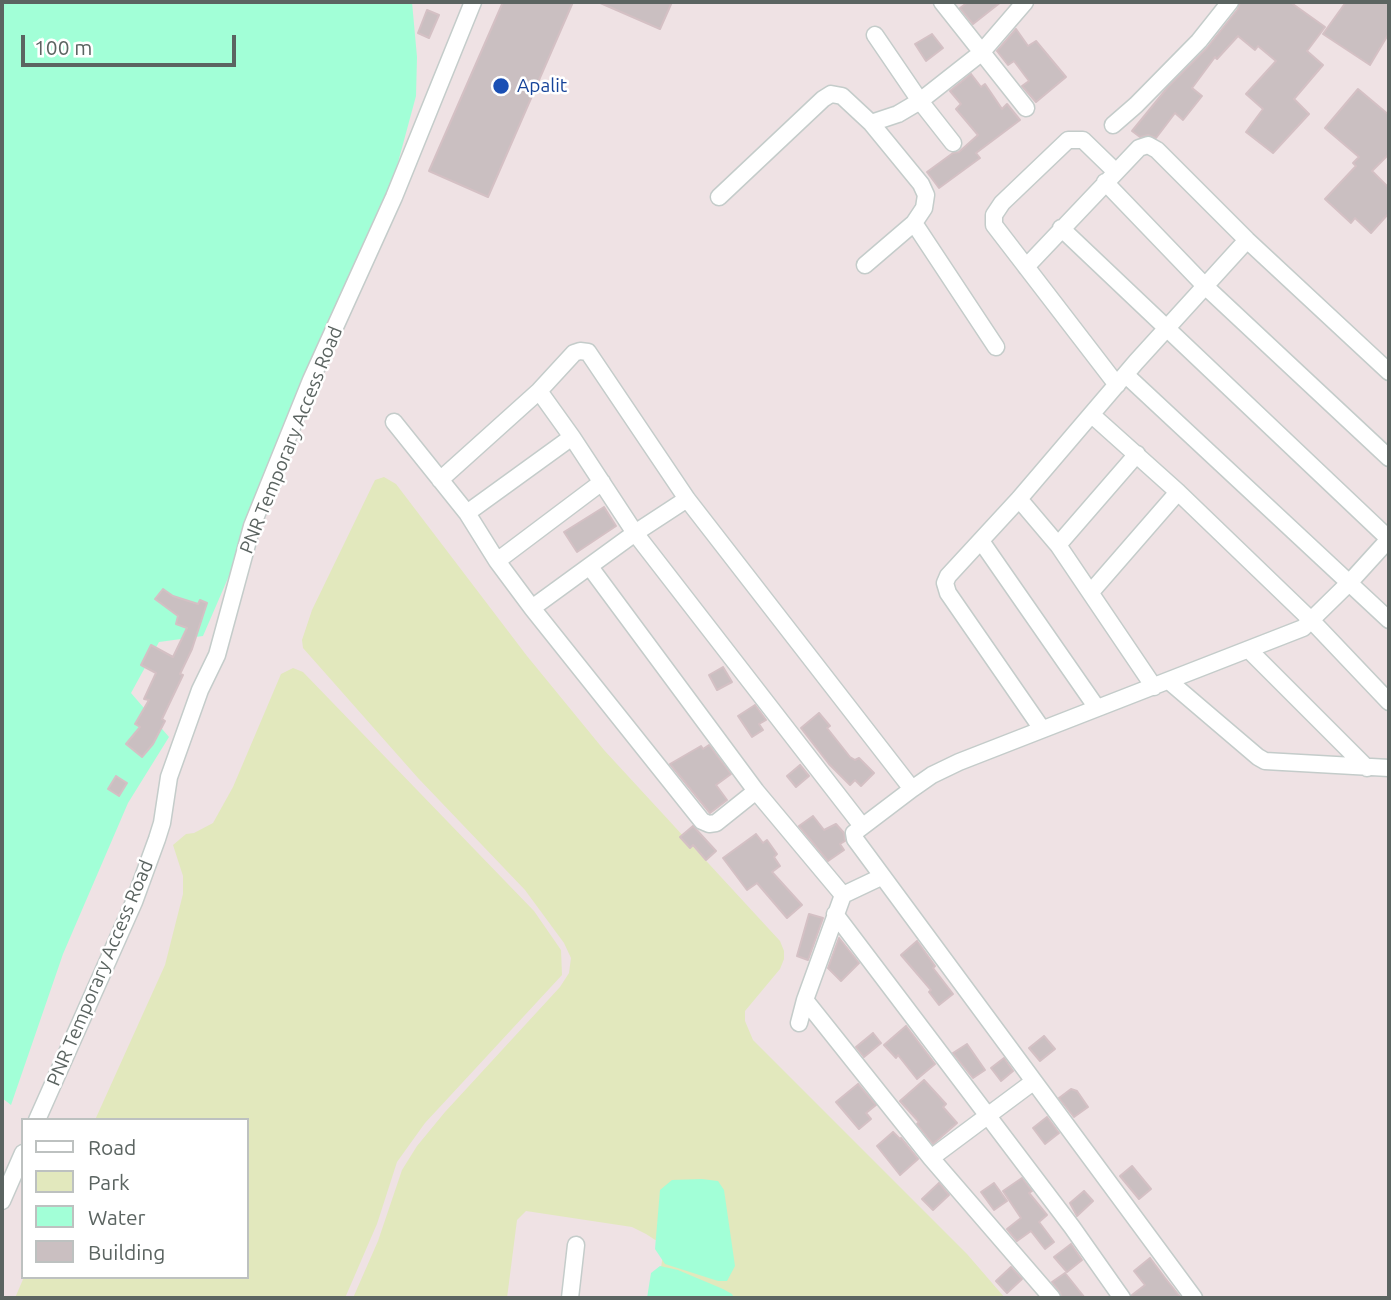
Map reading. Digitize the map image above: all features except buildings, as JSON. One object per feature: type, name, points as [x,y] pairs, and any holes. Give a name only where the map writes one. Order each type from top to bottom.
[{"type":"street","name":"PNR Temporary Access Road","points":[[38,1118],[134,902],[157,839],[169,778],[200,690],[217,655],[252,526],[312,380],[394,197],[473,2]]},
{"type":"street","points":[[943,2],[1026,108]]},
{"type":"street","points":[[871,123],[898,114],[920,101],[981,52],[1025,2]]},
{"type":"street","points":[[1113,125],[1199,41],[1230,2]]},
{"type":"street","points":[[875,35],[920,101],[953,143]]},
{"type":"street","points":[[719,197],[823,99],[831,94],[842,96],[871,123],[921,184],[926,195],[924,208],[914,223],[865,265]]},
{"type":"street","points":[[1389,458],[1206,287],[1111,177],[1083,140],[1068,140],[1002,203],[994,215],[994,225],[1026,267],[1122,380],[1350,582],[1389,620]]},
{"type":"street","points":[[1026,267],[1139,148],[1148,145],[1157,150],[1247,240],[1389,372]]},
{"type":"street","points":[[914,223],[996,347]]},
{"type":"street","points":[[1061,228],[1389,539],[1304,628],[959,762],[932,775],[853,835],[881,877],[1194,1298]]},
{"type":"street","points":[[1042,729],[948,593],[945,583],[948,576],[1247,240]]},
{"type":"street","points":[[440,480],[538,391],[574,353],[588,352],[687,499],[912,789]]},
{"type":"street","points":[[538,391],[572,437],[635,533],[862,826]]},
{"type":"street","points":[[1092,415],[1178,492],[1312,621],[1389,702]]},
{"type":"street","points":[[394,422],[467,513],[497,561],[533,608],[702,821],[716,823],[756,791]]},
{"type":"street","points":[[467,513],[572,437]]},
{"type":"street","points":[[1058,545],[1137,454]]},
{"type":"street","points":[[497,561],[602,482]]},
{"type":"street","points":[[1091,592],[1178,492]]},
{"type":"street","points":[[533,608],[635,533],[687,499]]},
{"type":"street","points":[[1019,499],[1058,545],[1162,685],[1258,757],[1265,761],[1389,768]]},
{"type":"street","points":[[981,541],[1097,708]]},
{"type":"street","points":[[590,566],[756,791],[843,895]]},
{"type":"street","points":[[1249,650],[1367,768]]},
{"type":"street","points":[[799,1023],[843,895],[881,877]]},
{"type":"street","points":[[835,914],[1072,1227],[1122,1298]]},
{"type":"street","points":[[805,1000],[931,1158],[1052,1298]]},
{"type":"street","points":[[931,1158],[1033,1082]]},
{"type":"street","points":[[2,1201],[21,1158]]},
{"type":"street","points":[[570,1298],[576,1245]]},
{"type":"green space","points":[[384,477],[396,484],[527,656],[604,750],[780,941],[784,959],[780,969],[745,1011],[745,1021],[753,1040],[967,1254],[1005,1298],[656,1298],[663,1255],[660,1243],[632,1227],[526,1211],[517,1220],[507,1298],[353,1298],[378,1241],[402,1170],[417,1146],[560,987],[569,973],[571,958],[564,943],[525,890],[418,778],[303,648],[302,640],[312,610],[375,480]]},
{"type":"green space","points":[[293,668],[303,672],[534,911],[561,950],[562,975],[425,1123],[397,1162],[377,1224],[345,1298],[15,1298],[23,1279],[248,1279],[248,1118],[96,1118],[165,965],[183,894],[183,876],[173,845],[186,834],[213,823],[233,787],[281,674]]},
{"type":"water","points":[[2,2],[412,2],[417,57],[416,96],[367,277],[276,467],[203,636],[159,642],[131,693],[169,737],[128,803],[63,954],[11,1105],[2,1098]]},
{"type":"water","points":[[672,1180],[718,1181],[724,1190],[735,1266],[727,1281],[718,1281],[665,1264],[655,1249],[660,1190]]},
{"type":"water","points":[[660,1266],[678,1270],[723,1289],[734,1298],[647,1298],[651,1273]]},
{"type":"place","name":"Apalit","points":[[501,86]]}]
